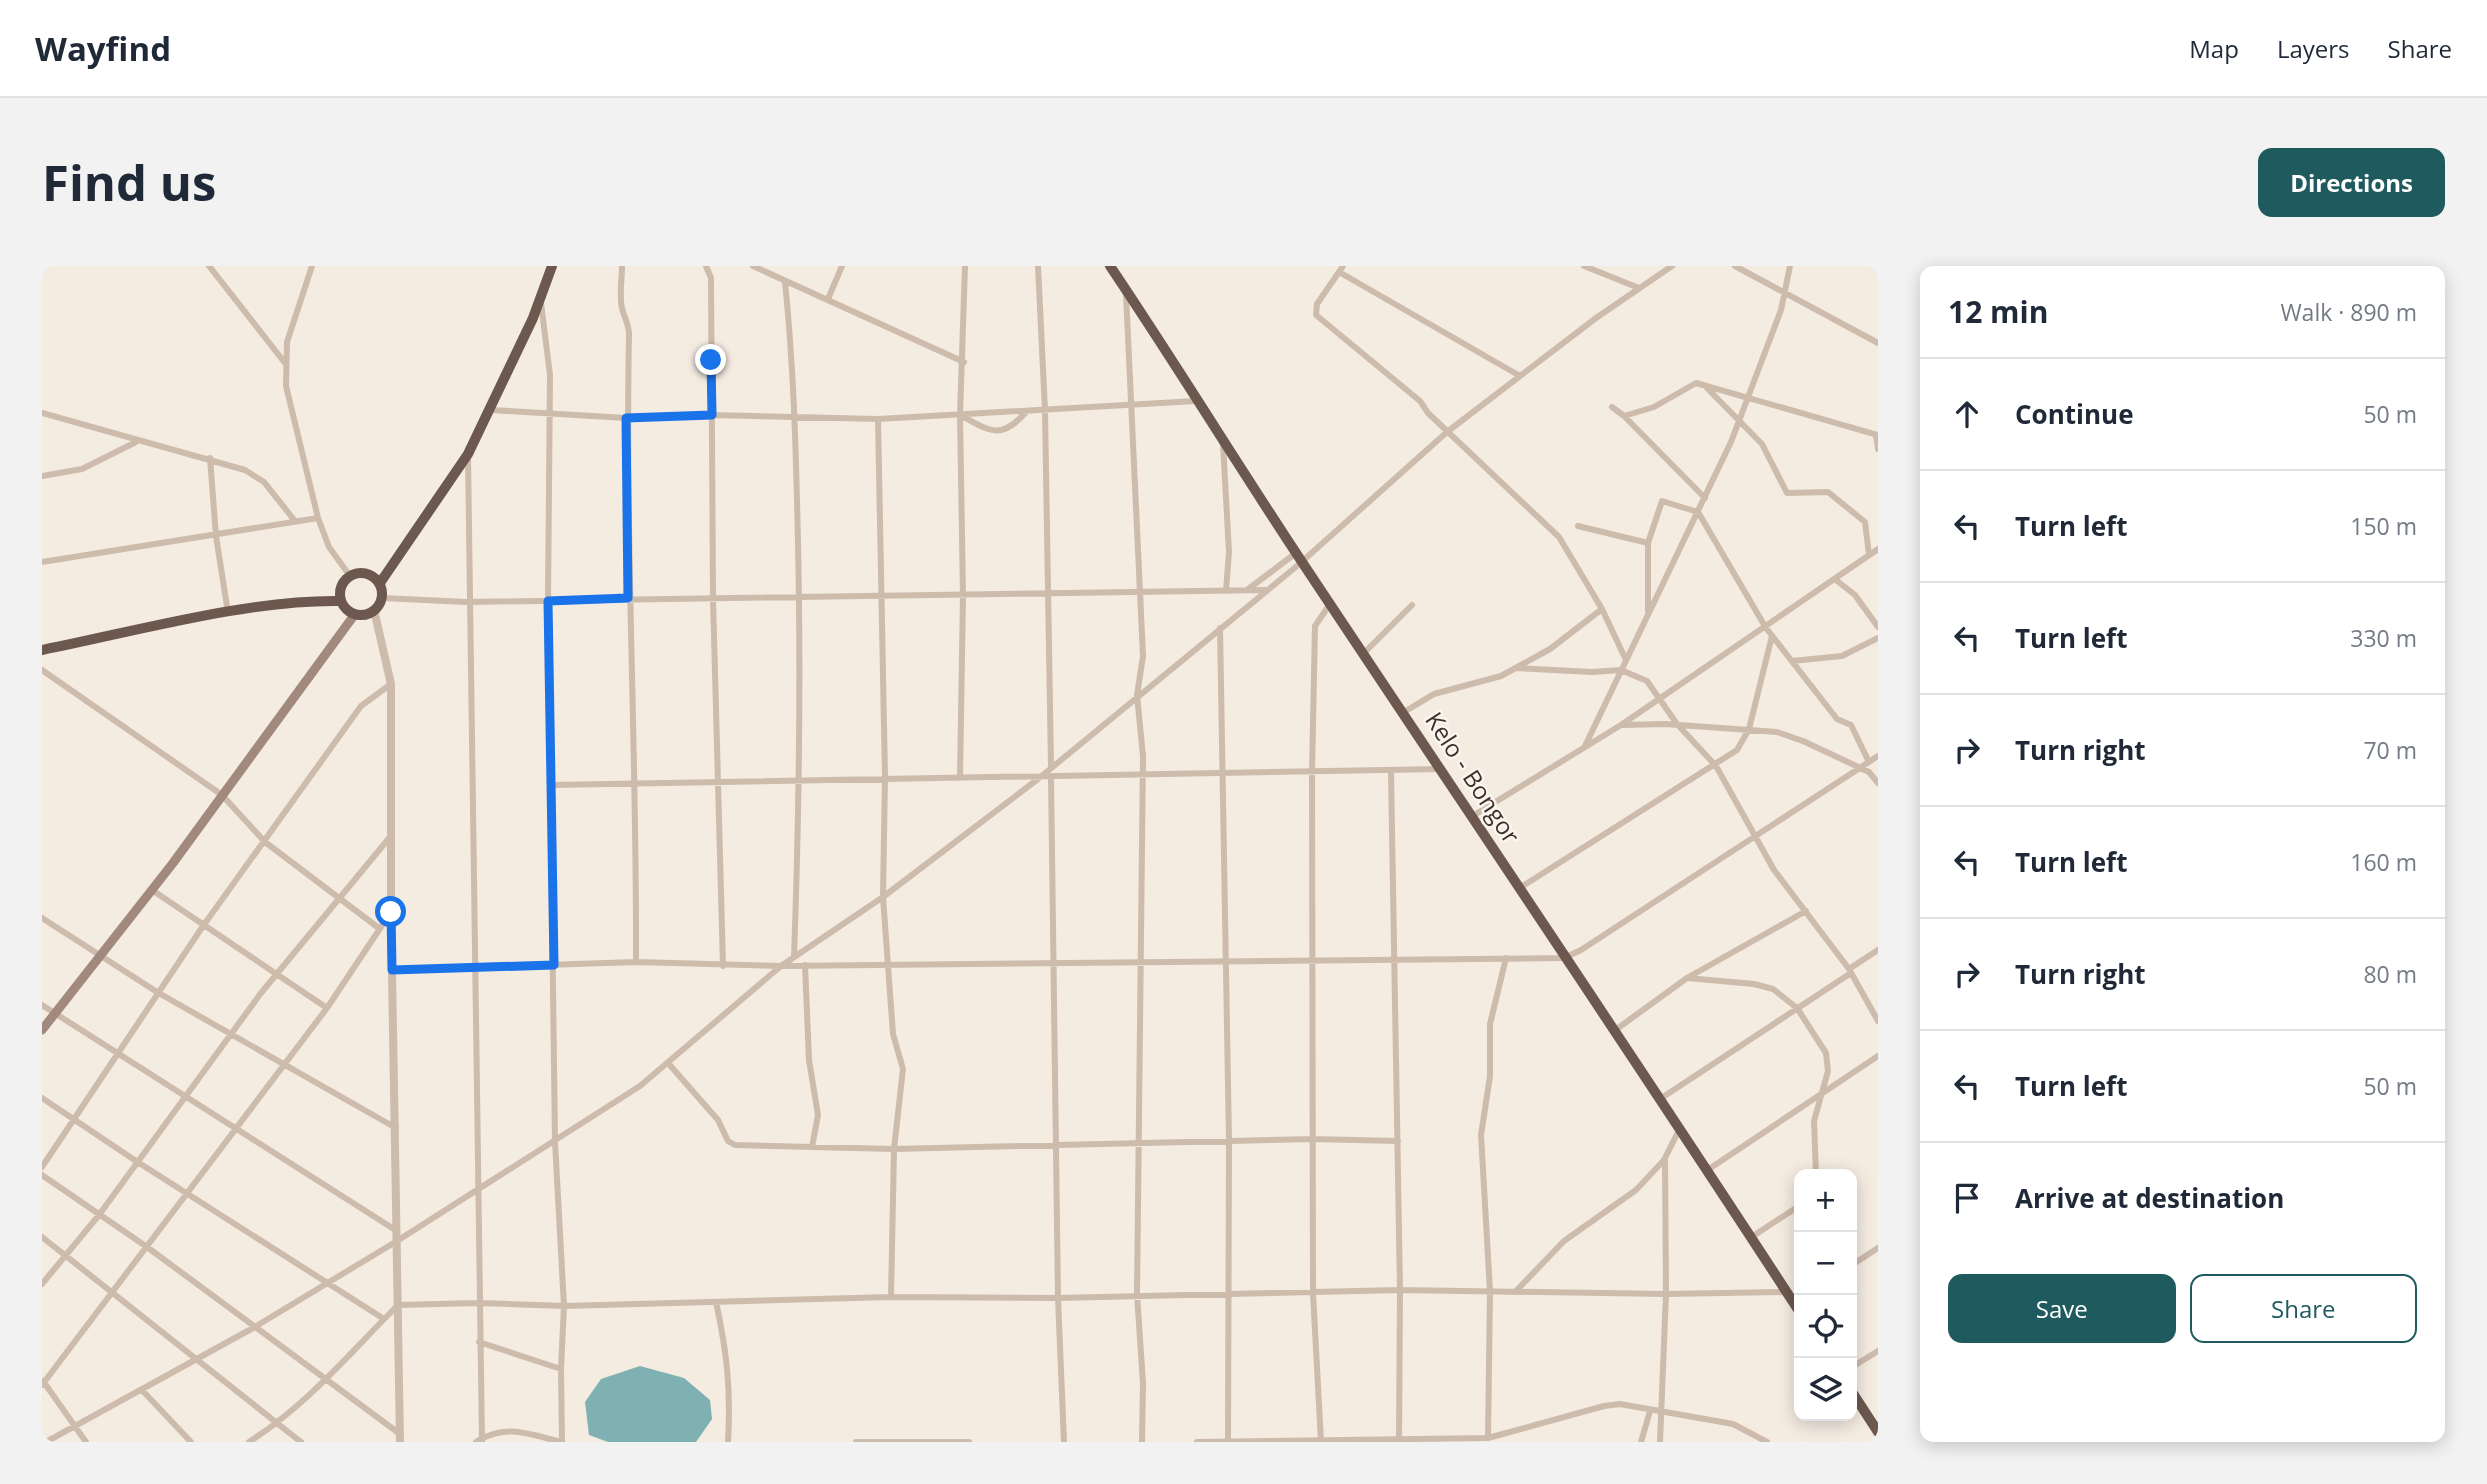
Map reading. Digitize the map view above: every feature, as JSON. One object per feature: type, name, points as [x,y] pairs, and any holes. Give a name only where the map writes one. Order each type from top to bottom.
[{"type":"highway","points":[[42,650],[228,613],[316,601],[341,601],[355,614],[374,610],[382,598],[380,583],[468,454],[491,410],[552,266]]},
{"type":"highway","name":"Kelo - Bongor","points":[[1110,266],[1612,1032],[1794,1300]]},
{"type":"highway","points":[[316,601],[341,587],[349,576],[368,574],[398,555]]},
{"type":"highway","points":[[368,574],[380,583]]},
{"type":"highway","points":[[341,587],[341,601]]},
{"type":"highway","points":[[1857,1400],[1878,1432]]},
{"type":"main road","points":[[42,1030],[152,890],[355,614]]},
{"type":"street","points":[[209,266],[285,363]]},
{"type":"street","points":[[313,266],[287,342],[286,386],[318,517],[329,547],[349,576]]},
{"type":"street","points":[[622,266],[621,299],[629,333],[626,418],[628,598],[636,782],[636,962]]},
{"type":"street","points":[[706,266],[711,278],[713,599],[723,966]]},
{"type":"street","points":[[755,266],[964,362]]},
{"type":"street","points":[[828,299],[842,266]]},
{"type":"street","points":[[960,778],[963,595],[960,415],[964,362],[965,266]]},
{"type":"street","points":[[1038,266],[1045,410],[1051,767]]},
{"type":"street","points":[[1584,266],[1639,288]]},
{"type":"street","points":[[46,1442],[253,1328],[326,1284],[397,1236],[555,1142],[640,1086],[781,966],[883,897],[1038,779],[1267,590],[1299,557],[1447,432],[1672,266]]},
{"type":"street","points":[[1735,266],[1878,343]]},
{"type":"street","points":[[1586,746],[1705,498],[1739,420],[1784,294],[1790,266]]},
{"type":"street","points":[[1520,376],[1341,269],[1317,303],[1316,315],[1420,401],[1427,413],[1559,537],[1602,609],[1626,660]]},
{"type":"street","points":[[785,282],[796,416],[800,599],[800,779],[794,957]]},
{"type":"street","points":[[1126,290],[1143,656],[1137,695],[1143,736],[1138,1294],[1143,1383],[1142,1442]]},
{"type":"street","points":[[480,1441],[496,1431],[514,1430],[561,1442],[564,1306],[555,1142],[548,601],[550,375],[540,297]]},
{"type":"street","points":[[1624,416],[1654,407],[1696,383],[1877,435],[1878,449]]},
{"type":"street","points":[[1705,386],[1762,444],[1787,493],[1828,492],[1866,522],[1869,555]]},
{"type":"street","points":[[491,410],[626,418],[712,415],[878,419],[1196,401]]},
{"type":"street","points":[[1612,407],[1705,498]]},
{"type":"street","points":[[960,415],[987,431],[1000,432],[1016,424],[1028,411]]},
{"type":"street","points":[[42,413],[136,442],[210,458],[245,470],[264,482],[295,521]]},
{"type":"street","points":[[878,419],[885,777],[883,897],[893,1034],[902,1069],[901,1108],[894,1149],[891,1297]]},
{"type":"street","points":[[42,476],[82,469],[136,442]]},
{"type":"street","points":[[1223,442],[1229,552],[1226,591]]},
{"type":"street","points":[[468,454],[467,602],[477,968],[480,1441]]},
{"type":"street","points":[[210,458],[216,536],[228,613]]},
{"type":"street","points":[[1648,613],[1648,543],[1662,501],[1698,512],[1766,628],[1837,719],[1851,726],[1869,762]]},
{"type":"street","points":[[42,562],[216,536],[318,517]]},
{"type":"street","points":[[1578,526],[1648,543]]},
{"type":"street","points":[[1471,817],[1527,786],[1621,725],[1836,580],[1877,549]]},
{"type":"street","points":[[1245,591],[1299,557]]},
{"type":"street","points":[[1836,580],[1855,595],[1878,627]]},
{"type":"street","points":[[382,598],[467,602],[628,598],[800,599],[1267,590]]},
{"type":"street","points":[[1321,1442],[1313,1293],[1312,773],[1315,626],[1331,604]]},
{"type":"street","points":[[1365,652],[1412,605]]},
{"type":"street","points":[[1404,712],[1434,694],[1483,683],[1516,668],[1572,634],[1602,609]]},
{"type":"street","points":[[374,610],[391,684],[390,837],[400,1438]]},
{"type":"street","points":[[1220,628],[1229,1141],[1228,1441]]},
{"type":"street","points":[[1518,889],[1716,766],[1737,750],[1749,729],[1772,636]]},
{"type":"street","points":[[1792,661],[1842,656],[1878,638]]},
{"type":"street","points":[[1516,668],[1592,672],[1621,670],[1647,681],[1677,724],[1716,766],[1774,870],[1850,971],[1878,1021]]},
{"type":"street","points":[[42,670],[222,795],[265,842],[380,929]]},
{"type":"street","points":[[42,1167],[157,992],[361,706],[391,684]]},
{"type":"street","points":[[1621,725],[1677,724],[1749,729],[1791,736],[1860,768],[1872,775],[1878,783]]},
{"type":"street","points":[[392,970],[636,962],[781,966],[1313,958],[1564,958],[1581,950],[1878,756]]},
{"type":"street","points":[[552,785],[885,777],[1038,779],[1442,769]]},
{"type":"street","points":[[1391,772],[1400,1290],[1399,1441]]},
{"type":"street","points":[[1051,778],[1058,1298],[1064,1442]]},
{"type":"street","points":[[42,1284],[99,1214],[229,1034],[337,898],[390,837]]},
{"type":"street","points":[[152,890],[327,1008]]},
{"type":"street","points":[[1612,1032],[1688,978],[1806,911]]},
{"type":"street","points":[[86,1442],[43,1382],[327,1008],[391,912]]},
{"type":"street","points":[[42,918],[157,992],[396,1128]]},
{"type":"street","points":[[1660,1099],[1797,1008],[1878,950]]},
{"type":"street","points":[[1488,1438],[1490,1291],[1481,1135],[1490,1076],[1490,1024],[1506,958]]},
{"type":"street","points":[[805,965],[809,1060],[818,1115],[812,1147]]},
{"type":"street","points":[[1688,978],[1755,984],[1773,989],[1797,1008],[1826,1053],[1828,1071],[1814,1121],[1816,1169]]},
{"type":"street","points":[[42,1005],[187,1094],[397,1236]]},
{"type":"street","points":[[1706,1171],[1764,1135],[1822,1090],[1878,1056]]},
{"type":"street","points":[[668,1063],[718,1120],[728,1141],[735,1145],[894,1149],[1311,1139],[1398,1141]]},
{"type":"street","points":[[42,1098],[384,1319]]},
{"type":"street","points":[[1514,1292],[1563,1241],[1636,1190],[1665,1158],[1679,1130]]},
{"type":"street","points":[[1660,1442],[1666,1293],[1665,1158]]},
{"type":"street","points":[[42,1175],[147,1247],[400,1438]]},
{"type":"street","points":[[1750,1238],[1794,1209]]},
{"type":"street","points":[[42,1237],[301,1442]]},
{"type":"street","points":[[1857,1262],[1878,1248]]},
{"type":"street","points":[[249,1442],[277,1424],[326,1382],[398,1306],[478,1303],[564,1306],[891,1297],[1058,1298],[1138,1294],[1400,1290],[1666,1293],[1794,1300]]},
{"type":"street","points":[[716,1302],[729,1359],[731,1396],[728,1442]]},
{"type":"street","points":[[479,1342],[561,1369]]},
{"type":"street","points":[[1857,1364],[1878,1350]]},
{"type":"street","points":[[142,1390],[191,1442]]},
{"type":"street","points":[[1197,1442],[1488,1438],[1604,1406],[1634,1406],[1660,1413],[1733,1424],[1767,1442]]},
{"type":"street","points":[[1641,1442],[1650,1410]]},
{"type":"street","points":[[856,1442],[969,1442]]},
{"type":"water","points":[[640,1366],[684,1378],[710,1400],[712,1419],[696,1442],[608,1442],[589,1435],[585,1402],[601,1379]]},
{"type":"route","points":[[391,912],[392,970],[554,965],[548,601],[628,598],[626,418],[712,415],[711,360]]}]
